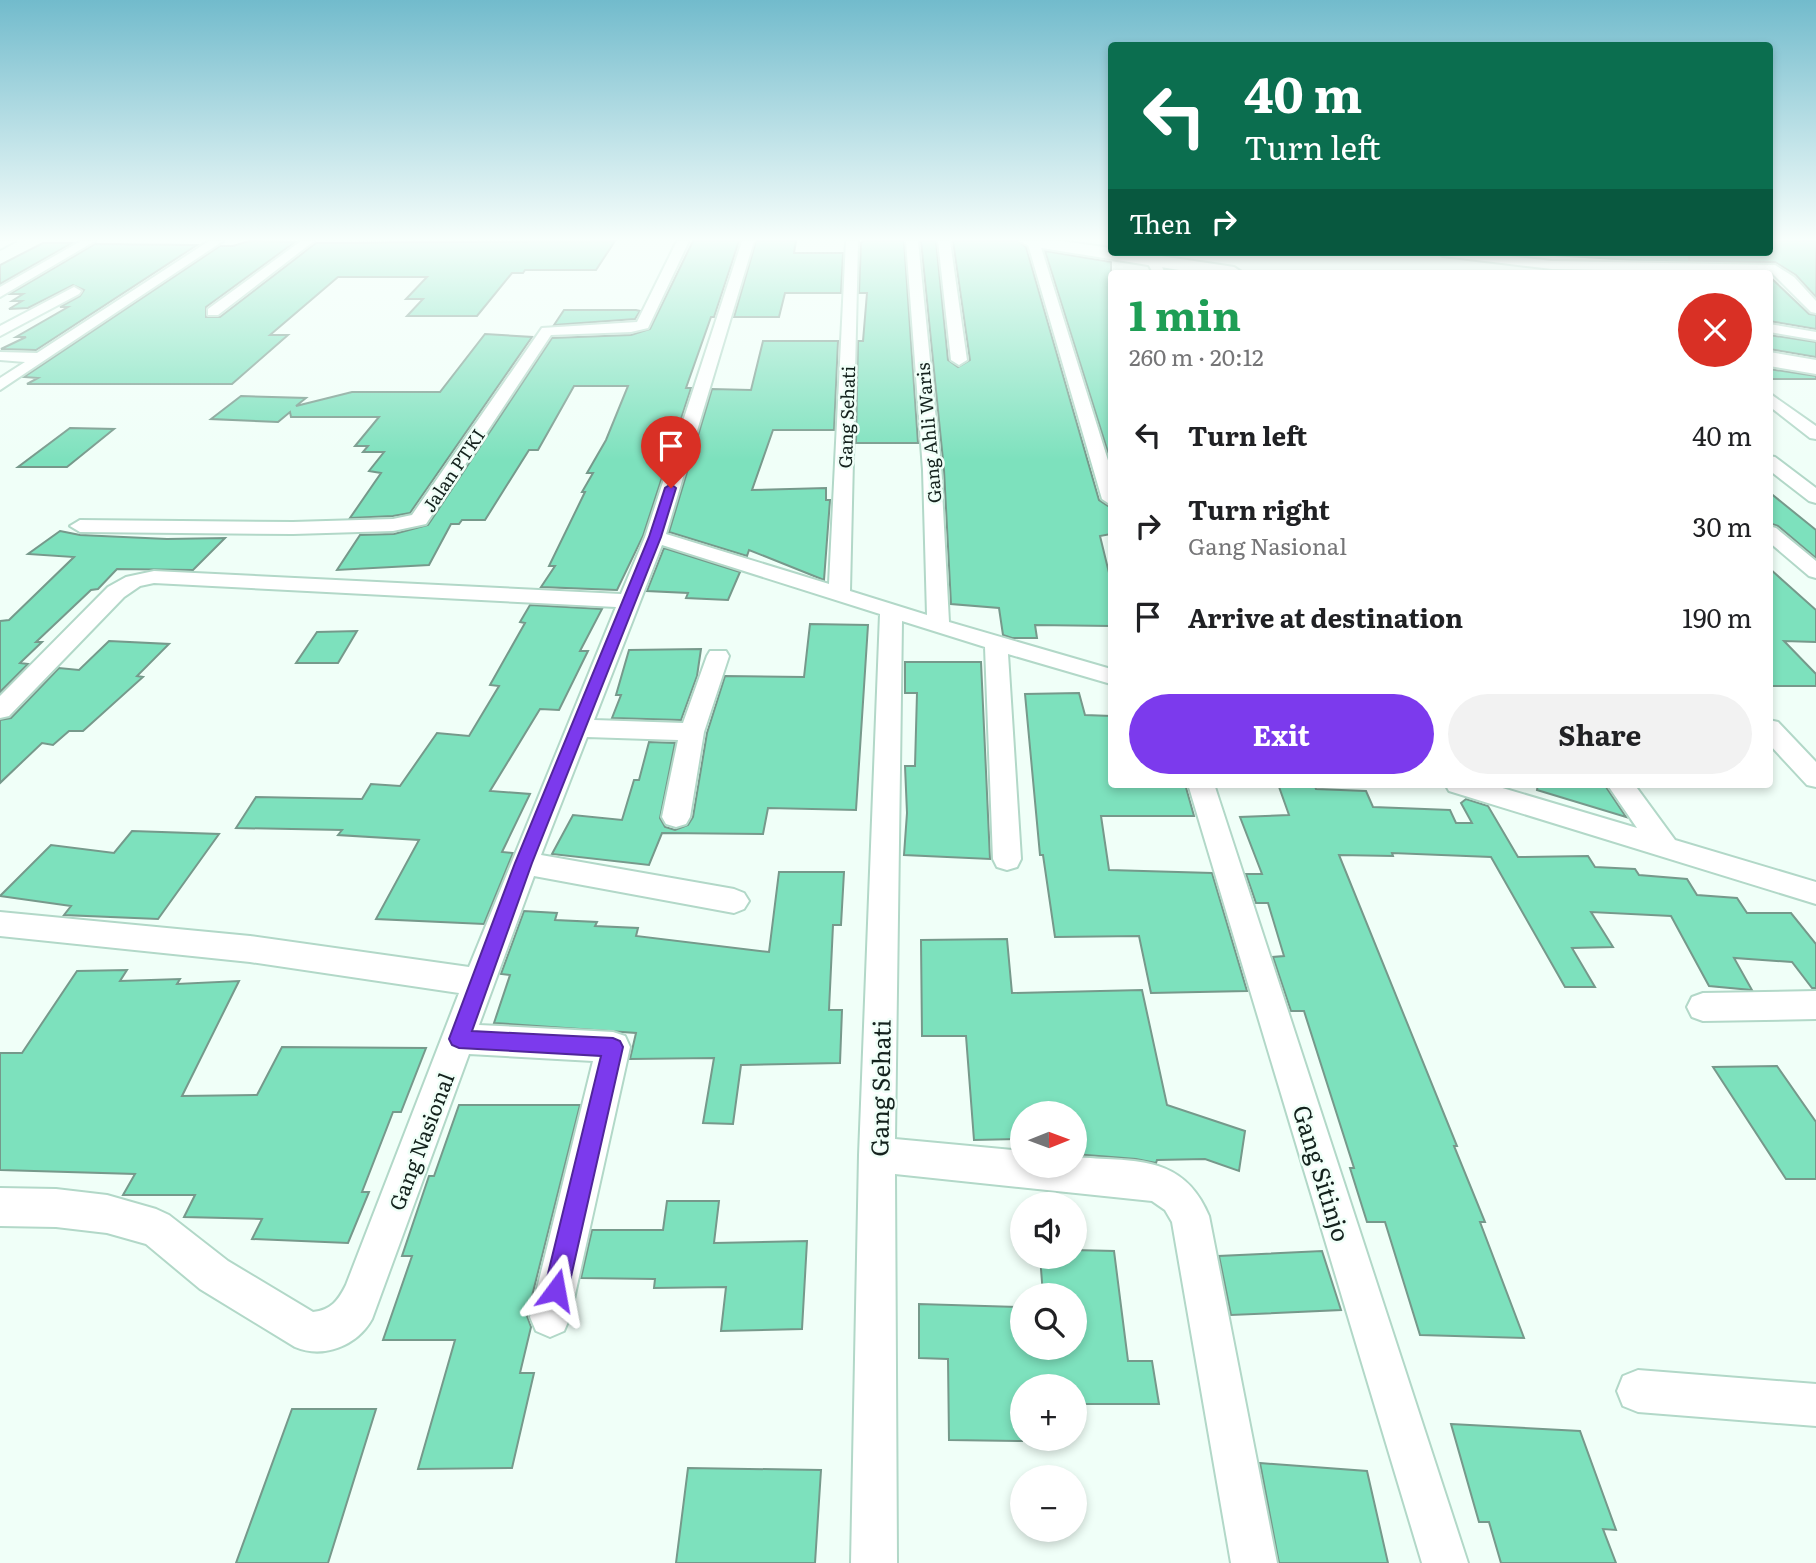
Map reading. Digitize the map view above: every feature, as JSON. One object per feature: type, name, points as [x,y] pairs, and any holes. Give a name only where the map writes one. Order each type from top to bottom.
[{"type":"main road","points":[[1773,360],[1816,367]]},
{"type":"street","points":[[2,331],[32,314]]},
{"type":"street","points":[[0,384],[107,314]]},
{"type":"street","name":"Jalan PTKI","points":[[80,526],[293,528],[393,526],[419,520],[547,331],[631,328],[643,324],[648,314]]},
{"type":"street","name":"Gang Nasional","points":[[0,1207],[56,1208],[107,1214],[156,1228],[214,1275],[309,1334],[338,1329],[348,1320],[362,1295],[478,982],[655,537],[725,314]]},
{"type":"street","name":"Gang Sehati","points":[[839,593],[849,314]]},
{"type":"street","name":"Gang Ahli Waris","points":[[918,314],[932,470],[938,626]]},
{"type":"street","points":[[953,314],[959,360]]},
{"type":"street","points":[[1057,314],[1093,417],[1108,485]]},
{"type":"street","points":[[1773,329],[1816,336]]},
{"type":"street","points":[[0,356],[40,358]]},
{"type":"street","points":[[1773,401],[1816,434]]},
{"type":"street","points":[[1773,464],[1816,497]]},
{"type":"street","points":[[1773,535],[1816,572]]},
{"type":"street","points":[[655,537],[839,593],[891,612],[1108,676]]},
{"type":"street","points":[[0,710],[116,592],[133,582],[154,577],[630,601]]},
{"type":"street","name":"Gang Sehati","points":[[874,1563],[877,1155],[891,612]]},
{"type":"street","points":[[996,644],[1007,859]]},
{"type":"street","points":[[676,817],[692,732],[718,656]]},
{"type":"street","points":[[579,728],[692,732]]},
{"type":"street","points":[[1773,732],[1816,778]]},
{"type":"street","name":"Gang Sitinjo","points":[[1202,788],[1445,1563]]},
{"type":"street","points":[[1471,788],[1816,893]]},
{"type":"street","points":[[1623,788],[1667,849]]},
{"type":"street","points":[[524,863],[734,901]]},
{"type":"street","points":[[0,924],[250,949],[478,982]]},
{"type":"street","points":[[1703,1007],[1816,1005]]},
{"type":"street","points":[[459,1039],[613,1047],[550,1317]]},
{"type":"street","points":[[877,1155],[1159,1183],[1178,1197],[1191,1216],[1254,1563]]},
{"type":"street","points":[[1638,1391],[1816,1405]]},
{"type":"building","points":[[56,314],[91,314],[36,350],[1,349],[26,337],[16,337]]},
{"type":"building","points":[[118,314],[206,314],[206,317],[220,317],[224,314],[295,314],[270,335],[288,335],[232,384],[27,384],[38,378],[24,377]]},
{"type":"building","points":[[409,314],[479,314],[477,316],[407,316]]},
{"type":"building","points":[[561,314],[638,314],[635,319],[554,325]]},
{"type":"building","points":[[657,314],[715,314],[711,317],[686,388],[691,388],[643,536],[617,590],[541,587],[555,566],[549,566],[585,492],[582,492],[593,473],[587,473],[606,440],[628,386],[574,386],[538,450],[529,450],[485,520],[462,520],[459,524],[451,524],[429,565],[337,570],[360,535],[394,534],[428,525],[552,338],[631,335],[650,329]]},
{"type":"building","points":[[735,314],[780,314],[779,317],[734,317]]},
{"type":"building","points":[[865,314],[909,314],[918,443],[856,443],[858,341],[863,341]]},
{"type":"building","points":[[928,314],[943,314],[948,360],[958,367],[970,360],[963,314],[1045,314],[1099,500],[1108,506],[1108,535],[1100,536],[1108,569],[1108,626],[1035,625],[1037,638],[1012,638],[1003,635],[999,608],[951,604],[944,470]]},
{"type":"building","points":[[1065,314],[1108,314],[1108,452]]},
{"type":"building","points":[[1773,314],[1816,315],[1816,329],[1773,322]]},
{"type":"building","points":[[485,334],[532,337],[410,513],[350,518],[381,473],[369,471],[384,452],[363,452],[368,446],[355,446],[379,417],[291,417],[290,412],[278,422],[211,419],[241,396],[306,398],[296,406],[352,392],[440,392]]},
{"type":"building","points":[[1773,336],[1816,342],[1816,357],[1773,350]]},
{"type":"building","points":[[763,341],[838,341],[834,430],[773,430],[752,490],[826,488],[826,500],[830,500],[824,580],[749,550],[747,556],[669,532],[712,389],[751,390]]},
{"type":"building","points":[[1773,370],[1816,376],[1816,379],[1773,379]]},
{"type":"building","points":[[70,428],[114,429],[67,467],[18,467]]},
{"type":"building","points":[[1773,495],[1816,530],[1816,558],[1773,524]]},
{"type":"building","points":[[60,531],[80,535],[167,539],[225,538],[193,570],[117,569],[98,589],[91,590],[36,642],[42,642],[20,663],[28,664],[0,692],[0,621],[9,620],[74,557],[28,554]]},
{"type":"building","points":[[664,548],[740,572],[728,600],[686,598],[688,593],[647,591]]},
{"type":"building","points":[[1773,572],[1816,610],[1816,642],[1784,641],[1816,674],[1816,686],[1773,686]]},
{"type":"building","points":[[530,605],[602,609],[580,651],[588,651],[559,710],[540,709],[490,791],[530,794],[502,852],[513,853],[484,924],[376,919],[419,840],[338,835],[342,830],[236,828],[256,797],[362,799],[371,784],[400,786],[437,733],[469,736],[499,686],[490,685],[525,623],[520,622]]},
{"type":"building","points":[[810,624],[868,625],[856,810],[768,808],[763,834],[662,833],[649,865],[552,854],[573,815],[622,820],[634,780],[639,780],[649,742],[675,743],[660,818],[665,827],[675,830],[688,825],[693,817],[707,733],[725,676],[804,677]]},
{"type":"building","points":[[357,631],[338,663],[296,663],[317,632]]},
{"type":"building","points":[[109,641],[169,644],[137,676],[143,677],[83,731],[69,731],[53,745],[42,743],[0,783],[0,720],[11,718],[59,668],[79,670]]},
{"type":"building","points":[[701,649],[697,676],[681,720],[612,718],[621,695],[616,695],[629,650]]},
{"type":"building","points":[[905,662],[981,662],[990,859],[904,855],[907,813],[905,766],[915,766],[917,693],[905,693]]},
{"type":"building","points":[[1079,693],[1085,715],[1108,716],[1108,788],[1186,788],[1194,816],[1101,816],[1109,870],[1212,873],[1247,991],[1151,993],[1139,936],[1055,937],[1043,855],[1040,855],[1025,694]]},
{"type":"building","points":[[1279,788],[1366,791],[1373,807],[1450,810],[1456,823],[1472,823],[1461,803],[1466,799],[1488,806],[1518,857],[1588,856],[1595,867],[1635,869],[1639,875],[1687,879],[1697,895],[1737,898],[1747,913],[1791,913],[1816,944],[1816,988],[1812,988],[1792,962],[1734,958],[1752,990],[1709,986],[1671,916],[1591,912],[1613,947],[1572,948],[1595,987],[1565,987],[1491,857],[1392,853],[1393,856],[1339,855],[1457,1146],[1454,1146],[1485,1222],[1480,1222],[1524,1338],[1420,1335],[1385,1222],[1367,1222],[1350,1168],[1354,1168],[1304,1011],[1291,1011],[1273,957],[1284,956],[1268,903],[1256,903],[1246,874],[1262,874],[1240,817],[1289,815]]},
{"type":"building","points":[[1607,788],[1626,817],[1537,790]]},
{"type":"building","points":[[132,831],[219,834],[158,919],[64,915],[71,906],[0,896],[51,845],[114,853]]},
{"type":"building","points":[[779,872],[844,872],[841,925],[833,925],[829,1010],[842,1010],[840,1063],[741,1065],[733,1124],[703,1123],[714,1058],[630,1059],[636,1033],[494,1023],[510,975],[501,974],[524,911],[557,913],[555,920],[597,922],[595,926],[638,928],[636,936],[769,952]]},
{"type":"building","points":[[1007,939],[1012,993],[1142,990],[1167,1105],[1245,1131],[1239,1171],[1205,1159],[1157,1160],[1156,1163],[1087,1155],[1087,1101],[1010,1101],[1010,1139],[974,1140],[966,1036],[922,1036],[921,940]]},
{"type":"building","points":[[127,970],[120,981],[180,979],[177,984],[239,981],[182,1096],[257,1095],[282,1047],[426,1048],[401,1112],[393,1112],[362,1192],[369,1192],[348,1243],[252,1239],[262,1219],[184,1217],[195,1195],[123,1195],[135,1174],[0,1170],[0,1053],[22,1053],[77,971]]},
{"type":"building","points":[[1777,1066],[1816,1122],[1816,1179],[1786,1179],[1713,1067]]},
{"type":"building","points":[[459,1105],[580,1105],[527,1316],[531,1327],[520,1373],[534,1373],[512,1468],[418,1469],[455,1340],[383,1340],[412,1256],[402,1256],[429,1176],[434,1176]]},
{"type":"building","points":[[667,1201],[719,1201],[714,1243],[807,1241],[802,1329],[721,1331],[726,1287],[654,1288],[655,1279],[581,1278],[592,1230],[663,1230]]},
{"type":"building","points":[[1087,1250],[1114,1251],[1128,1361],[1152,1361],[1159,1404],[1087,1404],[1087,1374],[1010,1374],[1010,1441],[949,1440],[948,1359],[919,1358],[919,1304],[1010,1307],[1010,1360],[1087,1360],[1087,1283],[1042,1283],[1041,1269],[1087,1269]]},
{"type":"building","points":[[1322,1251],[1341,1310],[1231,1315],[1219,1256]]},
{"type":"building","points":[[292,1409],[376,1409],[328,1563],[236,1563]]},
{"type":"building","points":[[1451,1424],[1580,1431],[1616,1530],[1603,1529],[1616,1563],[1501,1563],[1489,1522],[1479,1522]]},
{"type":"building","points":[[1260,1463],[1367,1471],[1388,1563],[1279,1563]]},
{"type":"building","points":[[688,1468],[821,1470],[815,1563],[676,1563]]},
{"type":"route","points":[[556,1290],[613,1047],[459,1039],[478,982],[655,537],[671,488]]}]
